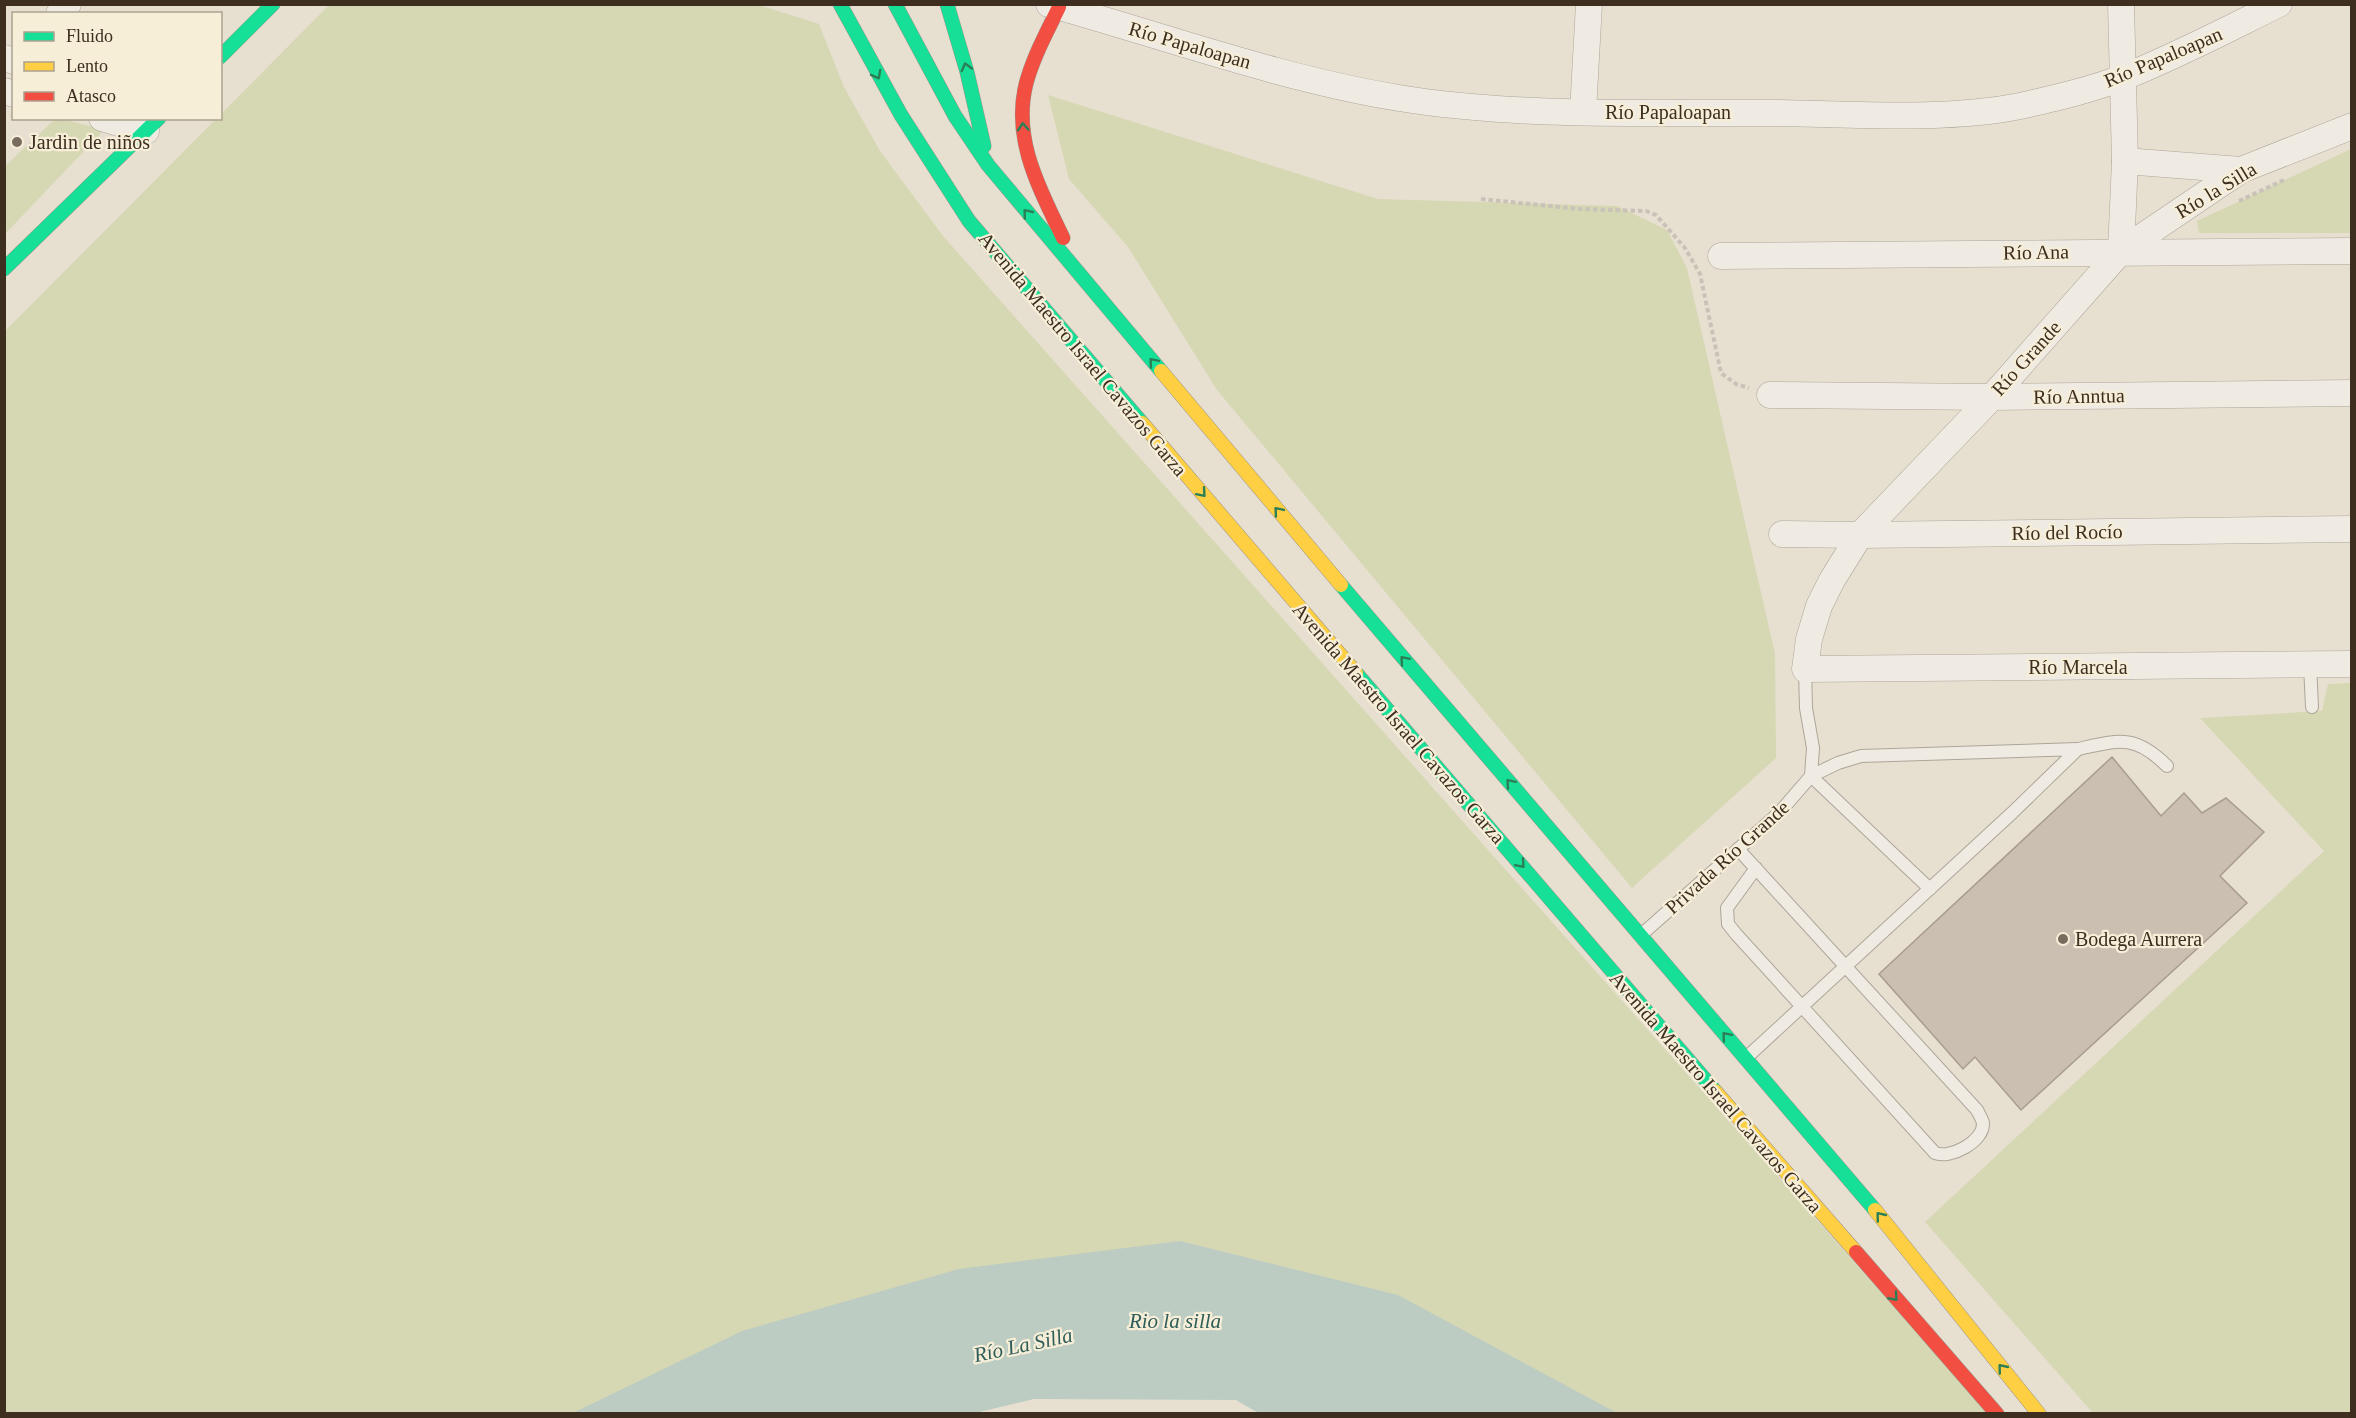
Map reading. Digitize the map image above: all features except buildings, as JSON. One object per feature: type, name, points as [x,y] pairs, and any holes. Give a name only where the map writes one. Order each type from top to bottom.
[{"type":"main road","points":[[222,55],[273,4]]},
{"type":"main road","name":"Avenida Maestro Israel Cavazos Garza","points":[[840,4],[917,145],[969,221],[1355,661],[1855,1252],[1997,1413]]},
{"type":"main road","points":[[895,4],[955,116],[988,165],[1745,1059],[1919,1274],[2039,1413]]},
{"type":"main road","points":[[947,4],[967,72],[988,165]]},
{"type":"main road","points":[[1056,5],[1025,86],[1022,123],[1024,143],[1036,181],[1082,278]]},
{"type":"main road","points":[[836,24],[860,42]]},
{"type":"main road","points":[[4,269],[152,125]]},
{"type":"main road","points":[[1392,665],[1422,695],[1443,704]]},
{"type":"main road","points":[[1855,1252],[1898,1277]]},
{"type":"street","points":[[1583,112],[1589,4]]},
{"type":"street","points":[[2121,4],[2125,162],[2121,251]]},
{"type":"street","name":"Río Papaloapan","points":[[1056,5],[1336,87],[1460,106],[1583,112],[1965,113],[2017,106],[2123,78],[2279,4]]},
{"type":"street","points":[[116,120],[152,125]]},
{"type":"street","name":"Río la Silla","points":[[2121,251],[2241,170],[2352,126]]},
{"type":"street","points":[[2125,162],[2241,170]]},
{"type":"street","name":"Río Ana","points":[[1721,256],[2121,251],[2352,251]]},
{"type":"street","name":"Río Grande","points":[[1805,669],[1809,639],[1819,606],[1860,535],[1992,396],[2121,251]]},
{"type":"street","name":"Río Anntua","points":[[1770,395],[2352,393]]},
{"type":"street","name":"Río del Rocío","points":[[1782,534],[2352,529]]},
{"type":"street","name":"Río Marcela","points":[[1805,669],[2352,664]]},
{"type":"lane","points":[[2310,665],[2312,707]]},
{"type":"lane","points":[[1805,669],[1806,708],[1813,748],[1811,776]]},
{"type":"lane","points":[[1811,776],[1838,763],[1861,756],[2078,749],[2113,742],[2139,744],[2155,753],[2167,766]]},
{"type":"lane","points":[[1745,1059],[2078,749]]},
{"type":"lane","points":[[1811,776],[1929,889]]},
{"type":"lane","name":"Privada Río Grande","points":[[1640,935],[1779,813],[1811,776]]},
{"type":"lane","points":[[1738,849],[1756,868],[1977,1110],[1983,1123],[1976,1139],[1951,1154],[1942,1156],[1935,1153],[1728,924],[1727,908],[1756,868]]},
{"type":"path","points":[[2239,202],[2290,177]]},
{"type":"path","points":[[1481,199],[1579,209],[1646,211],[1656,215],[1685,248],[1700,274],[1721,373],[1736,384],[1770,395]]},
{"type":"green space","points":[[330,4],[756,4],[819,24],[844,87],[880,151],[943,236],[1988,1413],[1482,1413],[1306,1312],[601,1413],[5,1414],[5,331],[215,120],[222,120],[222,113]]},
{"type":"green space","points":[[1048,95],[1378,199],[1617,206],[1667,230],[1687,268],[1775,654],[1776,758],[1632,888],[1217,390],[1128,247],[1069,179]]},
{"type":"green space","points":[[54,120],[67,120],[104,130],[5,234],[5,166]]},
{"type":"green space","points":[[2351,149],[2351,233],[2199,233],[2197,221]]},
{"type":"green space","points":[[2351,683],[2351,1413],[2093,1413],[1925,1222],[2324,851],[2200,718],[2322,711],[2328,684]]},
{"type":"water","name":"Rio la silla","points":[[1180,1241],[1398,1295],[1617,1413],[1260,1414],[1236,1400],[1034,1399],[971,1414],[573,1413],[742,1331],[959,1269]]},
{"type":"traffic: fast","points":[[222,55],[273,4]]},
{"type":"traffic: fast","points":[[840,4],[901,115],[969,221],[1142,423]]},
{"type":"traffic: fast","points":[[895,4],[955,116],[988,165],[1161,371]]},
{"type":"traffic: fast","points":[[947,4],[967,72],[984,146]]},
{"type":"traffic: fast","points":[[4,269],[157,120]]},
{"type":"traffic: fast","points":[[1341,585],[1875,1210]]},
{"type":"traffic: fast","points":[[1356,673],[1715,1091]]},
{"type":"traffic: slow","points":[[1161,371],[1341,585]]},
{"type":"traffic: slow","points":[[1142,423],[1356,673]]},
{"type":"traffic: slow","points":[[1715,1091],[1856,1252]]},
{"type":"traffic: slow","points":[[1875,1210],[2039,1414]]},
{"type":"traffic: jam","points":[[1059,7],[1029,74],[1023,105],[1023,125],[1025,144],[1037,183],[1063,238]]},
{"type":"traffic: jam","points":[[1856,1252],[1997,1414]]},
{"type":"place","name":"Jardin de niños","points":[[17,142]]},
{"type":"place","name":"Bodega Aurrera","points":[[2063,939]]},
{"type":"water label","name":"Río La Silla","points":[[1023,1345]]}]
